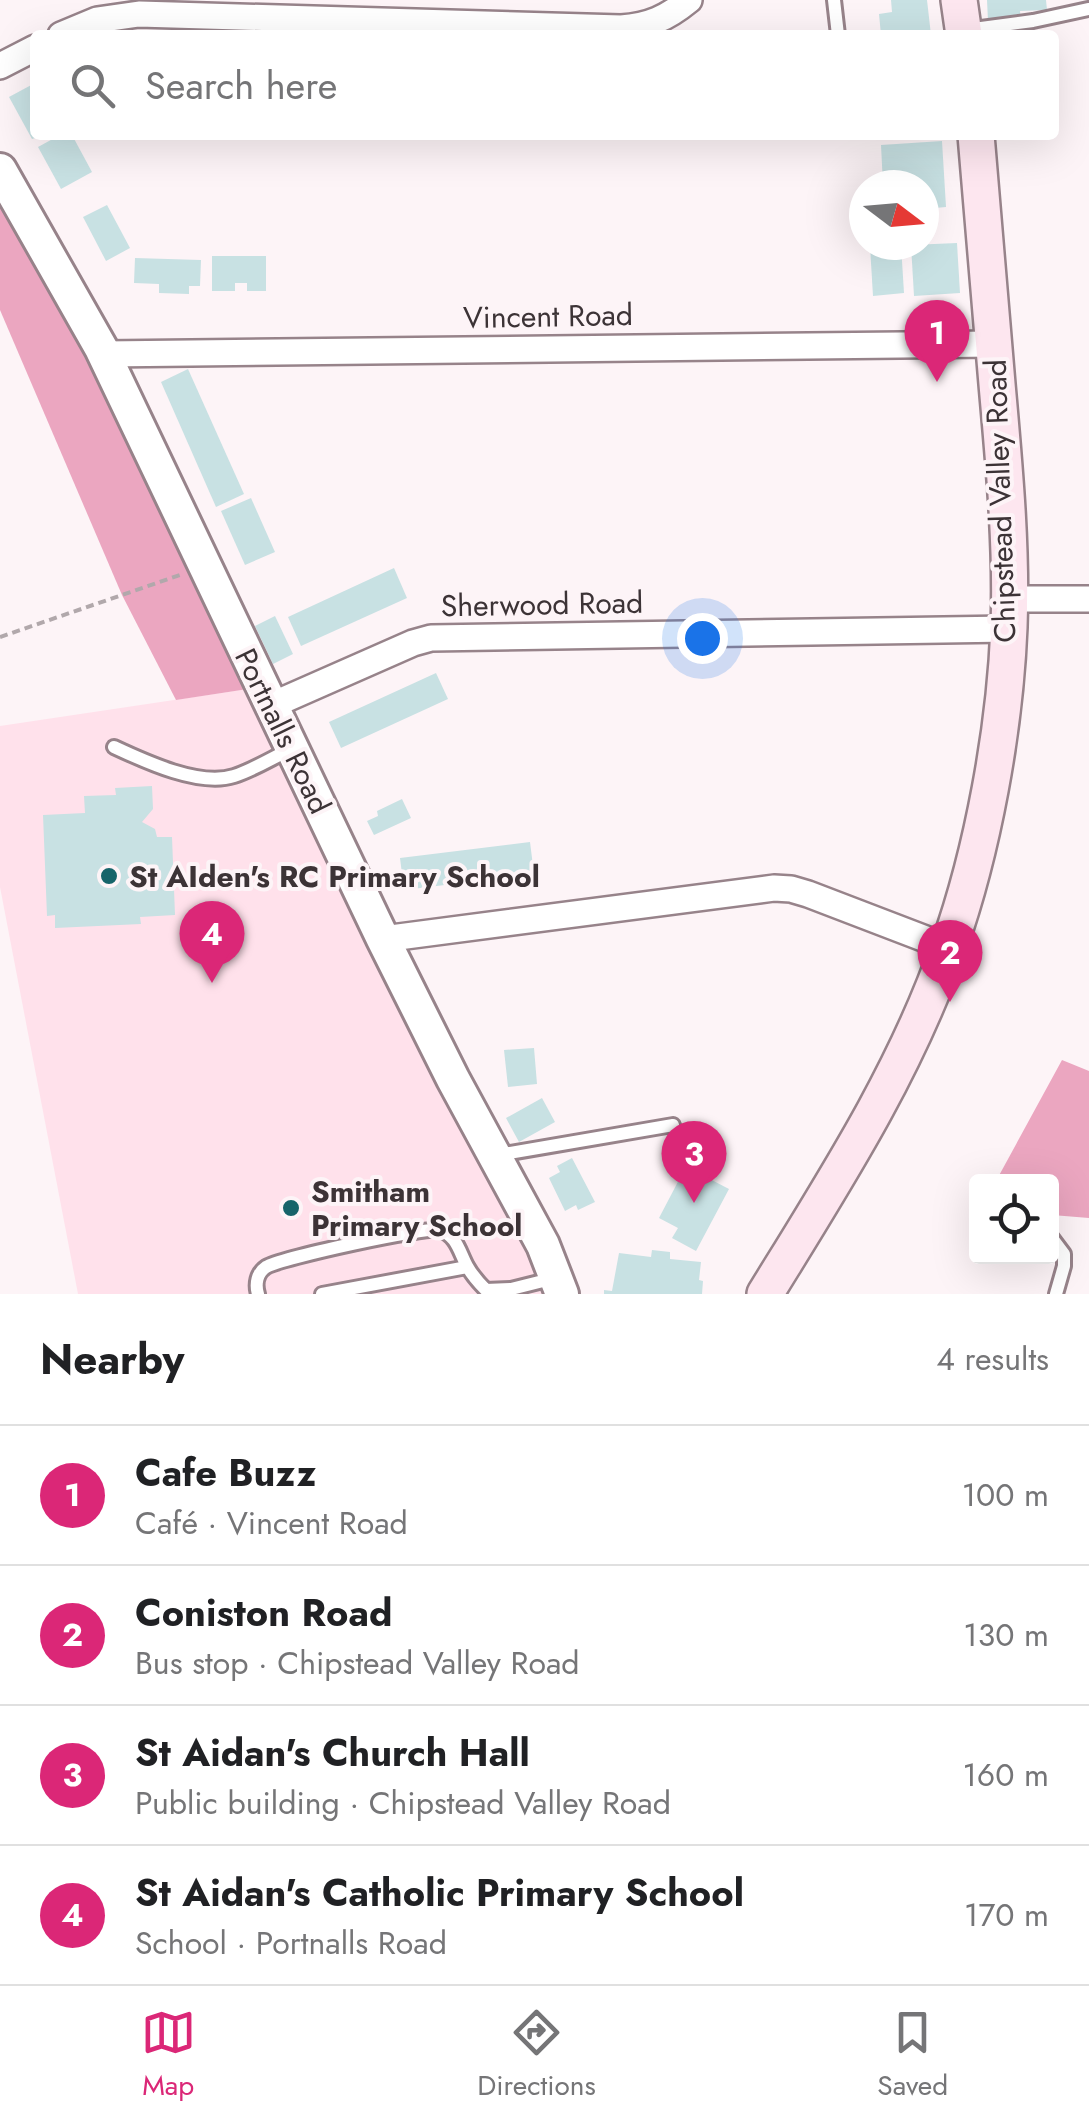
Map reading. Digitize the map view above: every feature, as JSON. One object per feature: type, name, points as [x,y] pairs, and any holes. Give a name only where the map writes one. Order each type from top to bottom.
[{"type":"main road","name":"Chipstead Valley Road","points":[[765,1294],[879,1102],[949,948],[972,869],[996,749],[1009,614],[1005,470],[976,140]]},
{"type":"street","points":[[73,30],[97,20],[140,14],[639,26],[657,22],[689,0]]},
{"type":"street","points":[[0,66],[30,51]]},
{"type":"street","name":"Portnalls Road","points":[[0,170],[104,354],[383,939],[543,1246],[559,1286]]},
{"type":"street","name":"Vincent Road","points":[[104,354],[994,344]]},
{"type":"street","name":"Sherwood Road","points":[[270,706],[431,638],[1009,614],[1089,599]]},
{"type":"street","points":[[383,939],[791,888],[949,948]]},
{"type":"lane","points":[[834,0],[837,30]]},
{"type":"lane","points":[[962,22],[1034,20],[1088,8]]},
{"type":"lane","points":[[114,747],[214,780],[234,776],[291,749]]},
{"type":"lane","points":[[494,1156],[673,1125]]},
{"type":"lane","points":[[258,1294],[258,1278],[265,1268],[438,1229],[455,1239],[467,1267],[486,1290],[559,1286]]},
{"type":"lane","points":[[1056,1294],[1064,1266],[1064,1254],[1059,1247]]},
{"type":"lane","points":[[322,1294],[467,1267]]},
{"type":"path","points":[[0,637],[204,567]]},
{"type":"shaded area","points":[[0,170],[261,687],[176,700],[122,595],[0,310]]},
{"type":"shaded area","points":[[261,687],[562,1294],[78,1294],[0,887],[0,726]]},
{"type":"shaded area","points":[[1062,1060],[1089,1071],[1089,1218],[1059,1216],[1059,1174],[1000,1174]]},
{"type":"building","points":[[891,0],[927,0],[930,30],[881,30],[879,14],[892,12]]},
{"type":"building","points":[[987,0],[1046,0],[1047,10],[1020,11],[1021,20],[988,21]]},
{"type":"building","points":[[30,86],[30,135],[9,97]]},
{"type":"building","points":[[51,140],[75,140],[92,172],[61,189],[38,147]]},
{"type":"building","points":[[942,141],[946,207],[939,208],[939,170],[882,170],[881,145]]},
{"type":"building","points":[[107,205],[130,248],[106,261],[83,217]]},
{"type":"building","points":[[957,243],[960,293],[914,296],[912,260],[939,260],[939,244]]},
{"type":"building","points":[[212,256],[266,256],[266,291],[247,291],[247,283],[235,283],[235,291],[212,291]]},
{"type":"building","points":[[135,258],[201,260],[200,286],[189,286],[189,294],[159,293],[159,284],[134,283]]},
{"type":"building","points":[[871,260],[902,260],[904,293],[873,296]]},
{"type":"building","points":[[188,369],[244,494],[216,507],[161,382]]},
{"type":"building","points":[[251,498],[275,552],[245,565],[221,511]]},
{"type":"building","points":[[394,568],[407,598],[301,646],[288,617]]},
{"type":"building","points":[[275,616],[293,654],[273,664],[255,626]]},
{"type":"building","points":[[436,673],[448,699],[341,748],[329,722]]},
{"type":"building","name":"St AIden's RC Primary School","points":[[152,786],[153,809],[142,822],[155,829],[157,837],[172,837],[175,915],[140,917],[141,924],[55,928],[55,915],[47,916],[43,815],[85,813],[84,796],[116,795],[115,788]]},
{"type":"building","points":[[402,799],[411,818],[374,835],[367,821],[378,816],[377,811]]},
{"type":"building","points":[[530,842],[534,874],[404,890],[400,858]]},
{"type":"building","points":[[534,1048],[537,1084],[508,1087],[504,1050]]},
{"type":"building","points":[[542,1098],[555,1122],[519,1142],[506,1118]]},
{"type":"building","points":[[572,1158],[595,1202],[565,1211],[549,1178],[560,1172],[557,1166]]},
{"type":"building","points":[[681,1176],[699,1185],[704,1176],[729,1189],[696,1251],[672,1238],[678,1228],[659,1218]]},
{"type":"building","points":[[652,1250],[670,1252],[670,1259],[701,1262],[702,1294],[604,1294],[604,1290],[612,1291],[619,1253],[651,1257]]},
{"type":"place","name":"Cafe Buzz","points":[[937,382]]},
{"type":"place","name":"St AIden's RC Primary School","points":[[109,876]]},
{"type":"place","name":"St Aidan's Catholic Primary School","points":[[212,983]]},
{"type":"place","name":"Coniston Road","points":[[950,1002]]},
{"type":"place","name":"St Aidan's Church Hall","points":[[694,1203]]},
{"type":"place","name":"Smitham Primary School","points":[[291,1208]]}]
